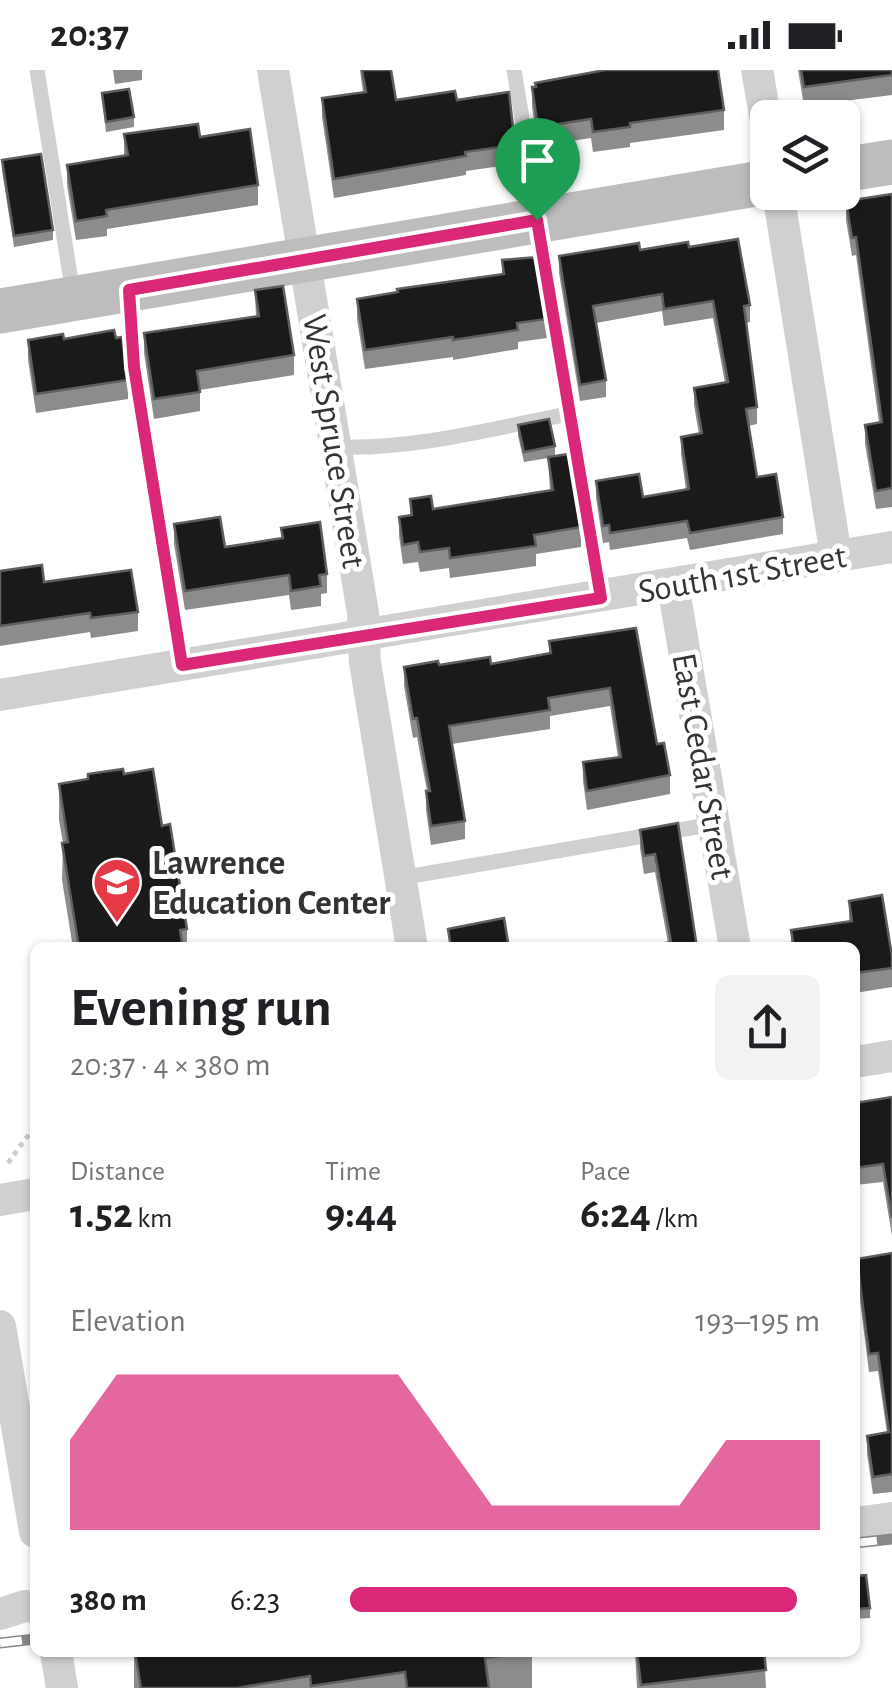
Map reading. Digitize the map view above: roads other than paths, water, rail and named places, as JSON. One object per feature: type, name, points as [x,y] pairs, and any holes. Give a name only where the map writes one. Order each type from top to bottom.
[{"type":"street","name":"West Spruce Street","points":[[273,70],[336,446],[366,636],[364,662],[411,942]]},
{"type":"street","points":[[758,70],[763,100]]},
{"type":"street","points":[[860,167],[892,162]]},
{"type":"street","points":[[0,310],[750,185]]},
{"type":"street","points":[[781,210],[836,556]]},
{"type":"street","name":"South 1st Street","points":[[0,695],[892,547]]},
{"type":"street","name":"East Cedar Street","points":[[672,585],[734,942]]},
{"type":"street","points":[[860,1061],[892,1056]]},
{"type":"street","points":[[0,1200],[30,1195]]},
{"type":"street","points":[[0,1326],[14,1386],[30,1497]]},
{"type":"street","points":[[860,1522],[892,1518]]},
{"type":"street","points":[[0,1614],[30,1606]]},
{"type":"street","points":[[57,1657],[62,1688]]},
{"type":"lane","points":[[37,70],[74,299]]},
{"type":"lane","points":[[514,70],[601,598]]},
{"type":"lane","points":[[129,290],[134,367],[182,665]]},
{"type":"lane","points":[[336,446],[365,448],[429,441],[569,414]]},
{"type":"lane","points":[[400,878],[714,824]]},
{"type":"railway","points":[[860,1542],[892,1539]]},
{"type":"railway","points":[[0,1643],[30,1640]]},
{"type":"place","name":"Lawrence Education Center","points":[[117,924]]}]
